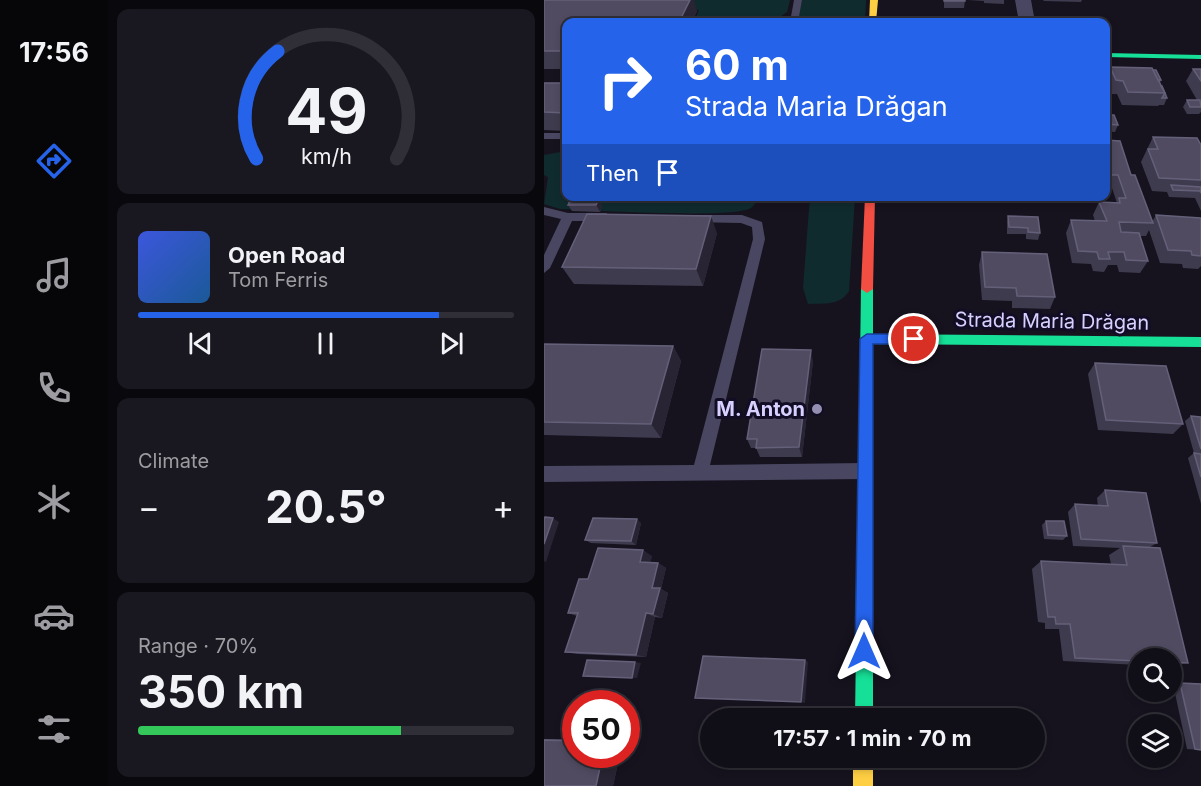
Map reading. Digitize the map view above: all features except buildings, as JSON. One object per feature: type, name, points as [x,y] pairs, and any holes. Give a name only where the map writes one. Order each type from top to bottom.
[{"type":"main road","points":[[873,18],[874,0]]},
{"type":"main road","points":[[1110,55],[1201,57]]},
{"type":"main road","points":[[864,708],[870,201]]},
{"type":"main road","name":"Strada Maria Drăgan","points":[[867,339],[1201,342]]},
{"type":"main road","points":[[863,768],[863,786]]},
{"type":"street","points":[[1022,0],[1026,18]]},
{"type":"lane","points":[[795,18],[798,0]]},
{"type":"lane","points":[[544,136],[562,136]]},
{"type":"lane","points":[[544,212],[568,217],[614,218]]},
{"type":"lane","points":[[544,268],[568,217]]},
{"type":"lane","points":[[684,219],[742,219],[758,225],[759,239],[700,473]]},
{"type":"lane","points":[[544,474],[866,471]]},
{"type":"green space","points":[[678,0],[790,0],[787,12],[780,17],[769,18],[696,18],[699,10],[673,9]]},
{"type":"green space","points":[[802,0],[866,0],[865,18],[798,18]]},
{"type":"green space","points":[[562,152],[562,201],[757,201],[751,208],[718,213],[560,209],[544,204],[548,177],[544,175],[544,155]]},
{"type":"green space","points":[[810,201],[855,201],[849,291],[841,299],[831,303],[808,304],[803,288]]},
{"type":"traffic: fast","points":[[1110,55],[1201,57]]},
{"type":"traffic: fast","points":[[864,708],[867,289]]},
{"type":"traffic: fast","points":[[867,339],[1201,342]]},
{"type":"traffic: slow","points":[[873,18],[874,0]]},
{"type":"traffic: slow","points":[[863,768],[863,786]]},
{"type":"traffic: jam","points":[[867,289],[870,201]]},
{"type":"place","name":"M. Anton","points":[[817,409]]},
{"type":"route","points":[[864,651],[867,339],[914,339]]}]
